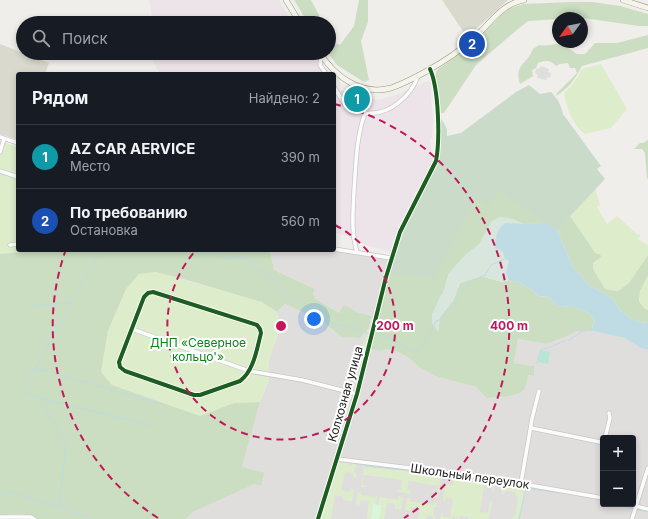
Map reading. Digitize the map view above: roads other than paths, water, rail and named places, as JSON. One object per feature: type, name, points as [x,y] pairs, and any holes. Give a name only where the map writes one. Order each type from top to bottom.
[{"type":"main road","points":[[286,0],[296,16]]},
{"type":"main road","points":[[325,60],[336,72],[353,85],[365,89],[390,88],[430,70],[474,38],[502,10],[510,5],[524,0]]},
{"type":"main road","points":[[623,0],[648,8]]},
{"type":"street","points":[[320,60],[320,65],[325,72]]},
{"type":"street","name":"Колхозная улица","points":[[318,519],[357,394],[391,258],[408,214],[434,168],[436,161],[438,152],[437,118],[434,84],[430,70]]},
{"type":"street","points":[[336,90],[344,104],[352,105],[365,112],[377,113],[400,102],[413,88],[418,76]]},
{"type":"street","points":[[357,252],[354,242],[353,215],[356,159],[359,129],[365,112]]},
{"type":"street","points":[[0,137],[16,142]]},
{"type":"street","points":[[0,152],[4,139]]},
{"type":"street","points":[[0,171],[16,176]]},
{"type":"street","points":[[10,245],[16,244]]},
{"type":"street","points":[[336,249],[391,258]]},
{"type":"street","points":[[153,292],[257,325],[262,333],[249,371],[245,378],[240,381],[200,395],[194,395],[125,371],[120,367],[119,362],[144,296],[153,292]]},
{"type":"street","points":[[132,329],[249,371],[302,380],[357,394]]},
{"type":"street","points":[[521,484],[539,390]]},
{"type":"street","points":[[606,435],[610,418],[609,413]]},
{"type":"street","points":[[531,428],[600,442]]},
{"type":"street","name":"Школьный переулок","points":[[337,459],[388,464],[600,497]]},
{"type":"street","points":[[632,519],[648,468]]},
{"type":"street","points":[[636,507],[648,510]]},
{"type":"street","points":[[0,517],[31,517],[34,519]]},
{"type":"water","points":[[505,223],[545,223],[557,230],[573,267],[589,285],[612,298],[620,310],[630,318],[648,323],[648,350],[641,348],[624,338],[593,331],[592,328],[595,320],[589,313],[572,306],[560,307],[556,305],[549,297],[538,296],[531,289],[518,282],[509,280],[506,273],[509,261],[505,258],[502,251],[495,248],[497,234]]},
{"type":"waterway","points":[[100,252],[24,389],[24,392],[39,398],[150,425]]},
{"type":"waterway","points":[[207,252],[210,255],[231,259],[234,256],[248,259],[256,269],[271,276],[288,294],[294,297],[302,306],[322,320],[370,334]]},
{"type":"waterway","points":[[373,334],[389,338],[414,352],[418,350],[424,343],[425,339],[430,335],[435,322],[443,318],[448,308],[455,305],[467,284],[485,275],[491,265],[505,259]]},
{"type":"waterway","points":[[30,306],[71,303]]},
{"type":"waterway","points":[[589,330],[593,329]]},
{"type":"waterway","points":[[568,340],[578,335],[580,332],[585,331]]},
{"type":"waterway","points":[[537,363],[541,349],[565,341]]},
{"type":"waterway","points":[[36,368],[162,404]]},
{"type":"waterway","points":[[40,398],[50,417],[56,424],[58,431],[66,445],[59,507],[92,519]]},
{"type":"waterway","points":[[365,466],[436,473]]},
{"type":"waterway","points":[[444,474],[496,483]]},
{"type":"waterway","points":[[502,484],[516,486]]},
{"type":"waterway","points":[[520,487],[528,488]]},
{"type":"waterway","points":[[519,519],[526,488]]},
{"type":"waterway","points":[[532,489],[563,493]]},
{"type":"waterway","points":[[0,492],[9,492],[59,507]]},
{"type":"waterway","points":[[575,495],[593,498]]},
{"type":"waterway","points":[[626,507],[633,509]]},
{"type":"waterway","points":[[638,510],[648,512]]},
{"type":"place","name":"По требованию","points":[[472,44]]},
{"type":"place","name":"AZ CAR AERVICE","points":[[357,99]]},
{"type":"park label","name":"ДНП «Северное кольцо'»","points":[[198,349]]}]
